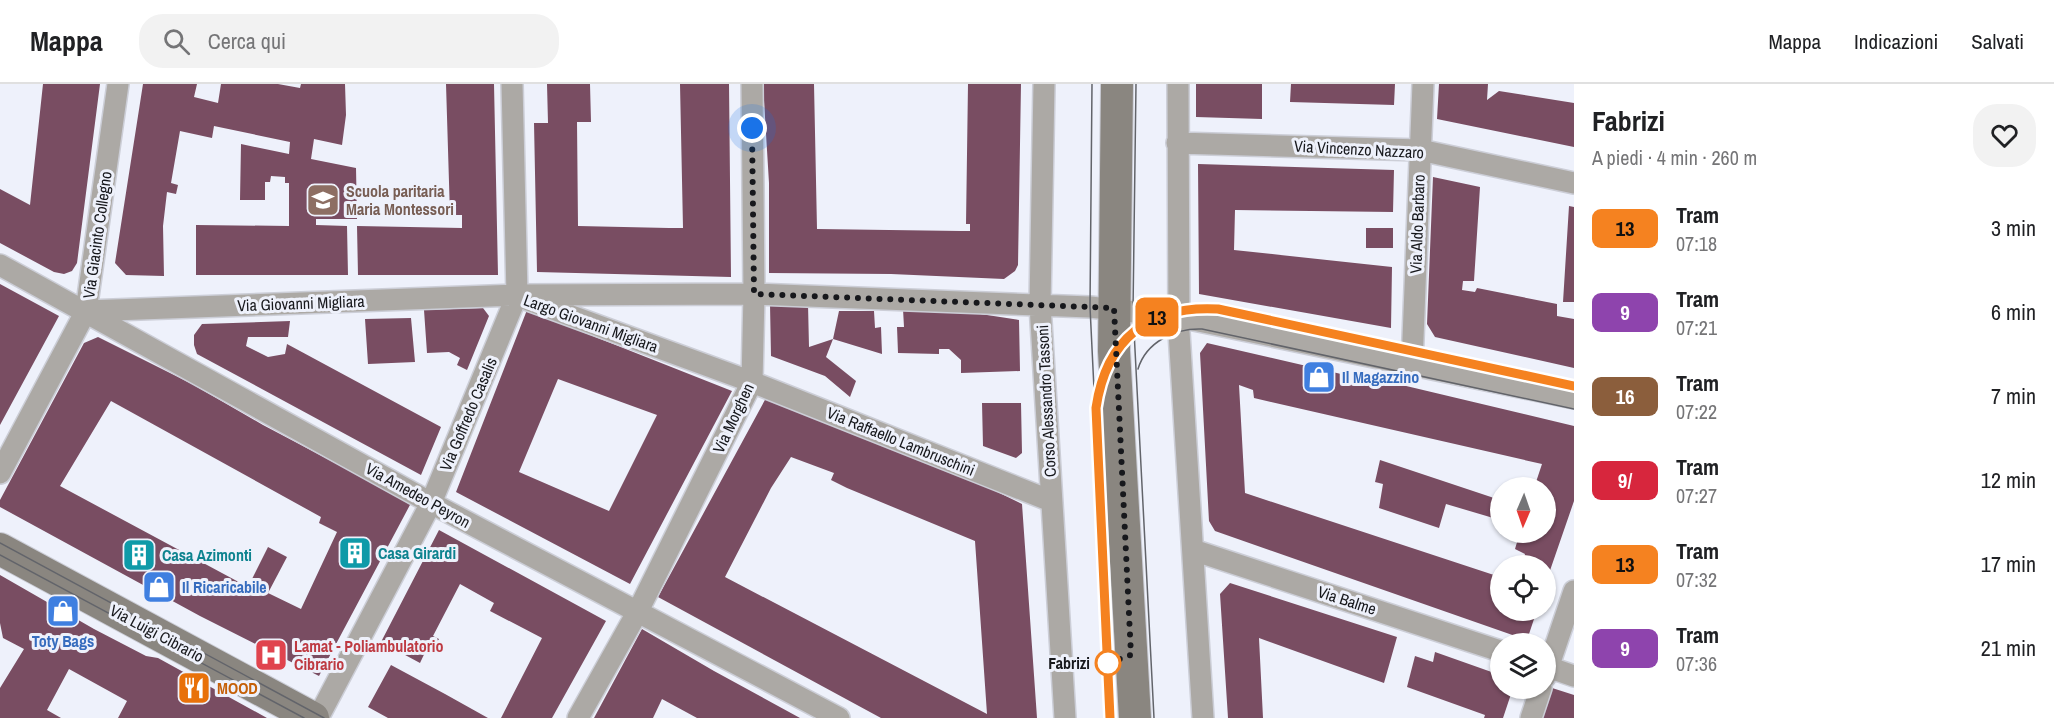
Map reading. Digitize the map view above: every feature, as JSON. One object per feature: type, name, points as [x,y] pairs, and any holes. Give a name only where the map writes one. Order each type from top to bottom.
[{"type":"main road","points":[[1117,84],[1114,308],[1135,718]]},
{"type":"main road","points":[[0,528],[35,542],[86,571],[106,606]]},
{"type":"main road","name":"Via Luigi Cibrario","points":[[0,549],[313,718]]},
{"type":"street","name":"Via Giacinto Collegno","points":[[0,473],[86,311],[118,84]]},
{"type":"street","name":"Via Goffredo Casalis","points":[[318,718],[431,503],[517,296],[512,84]]},
{"type":"street","name":"Via Morghen","points":[[578,718],[638,611],[752,382],[754,294],[752,84]]},
{"type":"street","name":"Corso Alessandro Tassoni","points":[[1044,84],[1040,305],[1065,718]]},
{"type":"street","points":[[1178,84],[1179,317],[1203,718]]},
{"type":"street","name":"Via Aldo Barbaro","points":[[1412,364],[1423,84]]},
{"type":"street","name":"Via Vincenzo Nazzaro","points":[[1177,142],[1420,150],[1574,183]]},
{"type":"street","name":"Via Amedeo Peyron","points":[[0,265],[431,503],[839,718]]},
{"type":"street","name":"Largo Giovanni Migliara","points":[[517,296],[754,294]]},
{"type":"street","points":[[754,294],[1114,308],[1179,317],[1574,398]]},
{"type":"street","name":"Via Giovanni Migliara","points":[[86,311],[517,296]]},
{"type":"street","name":"Largo Giovanni Migliara","points":[[517,296],[752,382]]},
{"type":"street","name":"Via Raffaello Lambruschini","points":[[752,382],[1051,501]]},
{"type":"street","name":"Via Balme","points":[[1193,550],[1490,648]]},
{"type":"street","points":[[1556,642],[1574,591]]},
{"type":"street","points":[[1556,672],[1574,676]]},
{"type":"street","points":[[1531,718],[1537,699]]},
{"type":"building","points":[[43,84],[100,84],[77,263],[72,271],[64,274],[54,272],[0,243],[0,189],[30,205]]},
{"type":"building","points":[[143,84],[197,84],[194,97],[218,103],[221,84],[278,84],[300,88],[301,84],[345,84],[346,115],[342,145],[314,139],[311,159],[356,168],[357,219],[316,219],[316,225],[347,226],[348,275],[196,275],[196,225],[289,226],[289,183],[285,183],[285,177],[271,176],[270,182],[265,182],[265,200],[240,200],[241,144],[289,154],[290,142],[214,126],[212,138],[180,131],[171,183],[178,185],[176,194],[167,192],[163,226],[164,276],[126,275],[115,263]]},
{"type":"building","points":[[446,84],[494,84],[498,275],[358,275],[357,226],[462,228],[462,215],[450,215]]},
{"type":"building","points":[[547,84],[590,84],[591,122],[577,122],[578,226],[683,228],[680,84],[729,84],[731,277],[537,272],[534,123],[548,123]]},
{"type":"building","points":[[763,84],[814,84],[817,229],[970,231],[970,224],[966,224],[968,84],[1021,84],[1018,265],[1015,271],[1004,279],[891,274],[769,273],[769,183]]},
{"type":"building","points":[[1196,84],[1262,84],[1262,119],[1196,117]]},
{"type":"building","points":[[1291,84],[1395,84],[1394,105],[1290,102]]},
{"type":"building","points":[[1439,84],[1488,84],[1487,100],[1499,91],[1574,103],[1574,147],[1437,119]]},
{"type":"building","points":[[1198,164],[1394,170],[1393,212],[1235,210],[1234,250],[1392,267],[1391,328],[1199,294]]},
{"type":"building","points":[[1433,177],[1480,187],[1474,281],[1463,281],[1462,290],[1475,292],[1477,288],[1557,304],[1557,316],[1574,319],[1574,368],[1435,337],[1427,324]]},
{"type":"building","points":[[1569,206],[1574,207],[1574,302],[1563,302]]},
{"type":"building","points":[[1366,228],[1393,228],[1393,248],[1366,248]]},
{"type":"building","points":[[0,284],[59,316],[0,425]]},
{"type":"building","points":[[770,304],[808,304],[809,347],[833,339],[826,357],[856,381],[850,397],[825,376],[771,356]]},
{"type":"building","points":[[483,308],[489,316],[467,370],[457,365],[460,358],[449,352],[427,353],[424,310]]},
{"type":"building","points":[[903,309],[948,309],[1019,320],[1020,371],[961,373],[961,360],[949,349],[939,349],[939,354],[898,353],[897,327],[904,327]]},
{"type":"building","points":[[527,310],[732,391],[630,584],[456,492]],"holes":[[[558,379],[657,415],[609,511],[519,472]]]},
{"type":"building","points":[[839,311],[874,311],[875,328],[881,327],[882,354],[833,339]]},
{"type":"building","points":[[411,318],[415,362],[368,364],[365,319]]},
{"type":"building","points":[[290,321],[288,337],[248,337],[246,346],[268,357],[285,354],[287,344],[441,427],[421,475],[197,354],[194,345],[194,335],[202,324]]},
{"type":"building","points":[[98,337],[192,384],[263,425],[411,503],[319,676],[200,616],[0,507],[0,500],[84,343]],"holes":[[[111,401],[321,517],[319,523],[337,532],[301,609],[268,593],[287,557],[268,547],[248,587],[60,486]]]},
{"type":"building","points":[[1207,343],[1367,380],[1381,380],[1574,426],[1574,501],[1555,555],[1525,555],[1515,549],[1517,543],[1556,543],[1556,477],[1538,477],[1542,464],[1254,398],[1253,390],[1239,385],[1245,493],[1490,574],[1490,621],[1533,621],[1529,633],[1507,633],[1215,531],[1209,521],[1200,353]]},
{"type":"building","points":[[766,398],[948,468],[1022,504],[1037,718],[881,718],[658,597]],"holes":[[[791,457],[834,473],[831,480],[847,488],[975,541],[987,714],[725,577],[771,488]]]},
{"type":"building","points":[[982,403],[1021,403],[1022,453],[1016,458],[983,446]]},
{"type":"building","points":[[1380,460],[1490,497],[1490,517],[1446,504],[1439,528],[1379,508],[1383,484],[1375,482]]},
{"type":"building","points":[[439,530],[606,621],[552,718],[501,718],[542,638],[490,611],[494,603],[460,584],[433,636],[439,639],[435,647],[429,644],[420,663],[381,642]]},
{"type":"building","points":[[0,575],[94,629],[146,656],[158,658],[267,718],[118,718],[127,701],[69,669],[47,710],[61,718],[0,718],[0,688],[24,649],[3,638],[0,623]]},
{"type":"building","points":[[1230,583],[1397,637],[1384,683],[1259,638],[1263,718],[1228,718],[1220,594]]},
{"type":"building","points":[[642,629],[800,718],[697,718],[662,699],[653,718],[594,718]]},
{"type":"building","points":[[1435,652],[1490,671],[1490,699],[1509,699],[1503,718],[1484,718],[1485,715],[1407,687],[1415,656],[1433,662]]},
{"type":"building","points":[[391,665],[488,718],[388,718],[368,707]]},
{"type":"building","points":[[1556,689],[1574,695],[1574,718],[1538,718],[1545,699],[1556,699]]},
{"type":"tram line","points":[[1092,84],[1090,307],[1110,718]]},
{"type":"tram line","points":[[1136,84],[1133,311],[1154,718]]},
{"type":"tram line","name":"13","points":[[1110,718],[1096,408],[1104,374],[1114,351],[1140,326],[1170,312],[1203,308],[1218,309],[1574,386]]},
{"type":"tram line","points":[[1099,390],[1106,369],[1116,351],[1128,337],[1158,317],[1197,309],[1218,309],[1574,386]]},
{"type":"tram line","points":[[1138,369],[1148,351],[1163,338],[1182,331],[1202,329],[1574,409]]},
{"type":"tram line","points":[[0,543],[324,718]]},
{"type":"tram line","points":[[0,555],[304,718]]},
{"type":"place","name":"Scuola paritaria Maria Montessori","points":[[323,200]]},
{"type":"place","name":"Il Magazzino","points":[[1319,377]]},
{"type":"place","name":"Casa Girardi","points":[[355,553]]},
{"type":"place","name":"Casa Azimonti","points":[[139,555]]},
{"type":"place","name":"Il Ricaricabile","points":[[159,587]]},
{"type":"place","name":"Toty Bags","points":[[63,611]]},
{"type":"place","name":"Lamat - Poliambulatorio Cibrario","points":[[271,655]]},
{"type":"place","name":"Fabrizi","points":[[1108,663]]},
{"type":"place","name":"MOOD","points":[[194,688]]},
{"type":"route","points":[[752,128],[754,294],[1114,308],[1114,351],[1131,655],[1108,663]]}]
